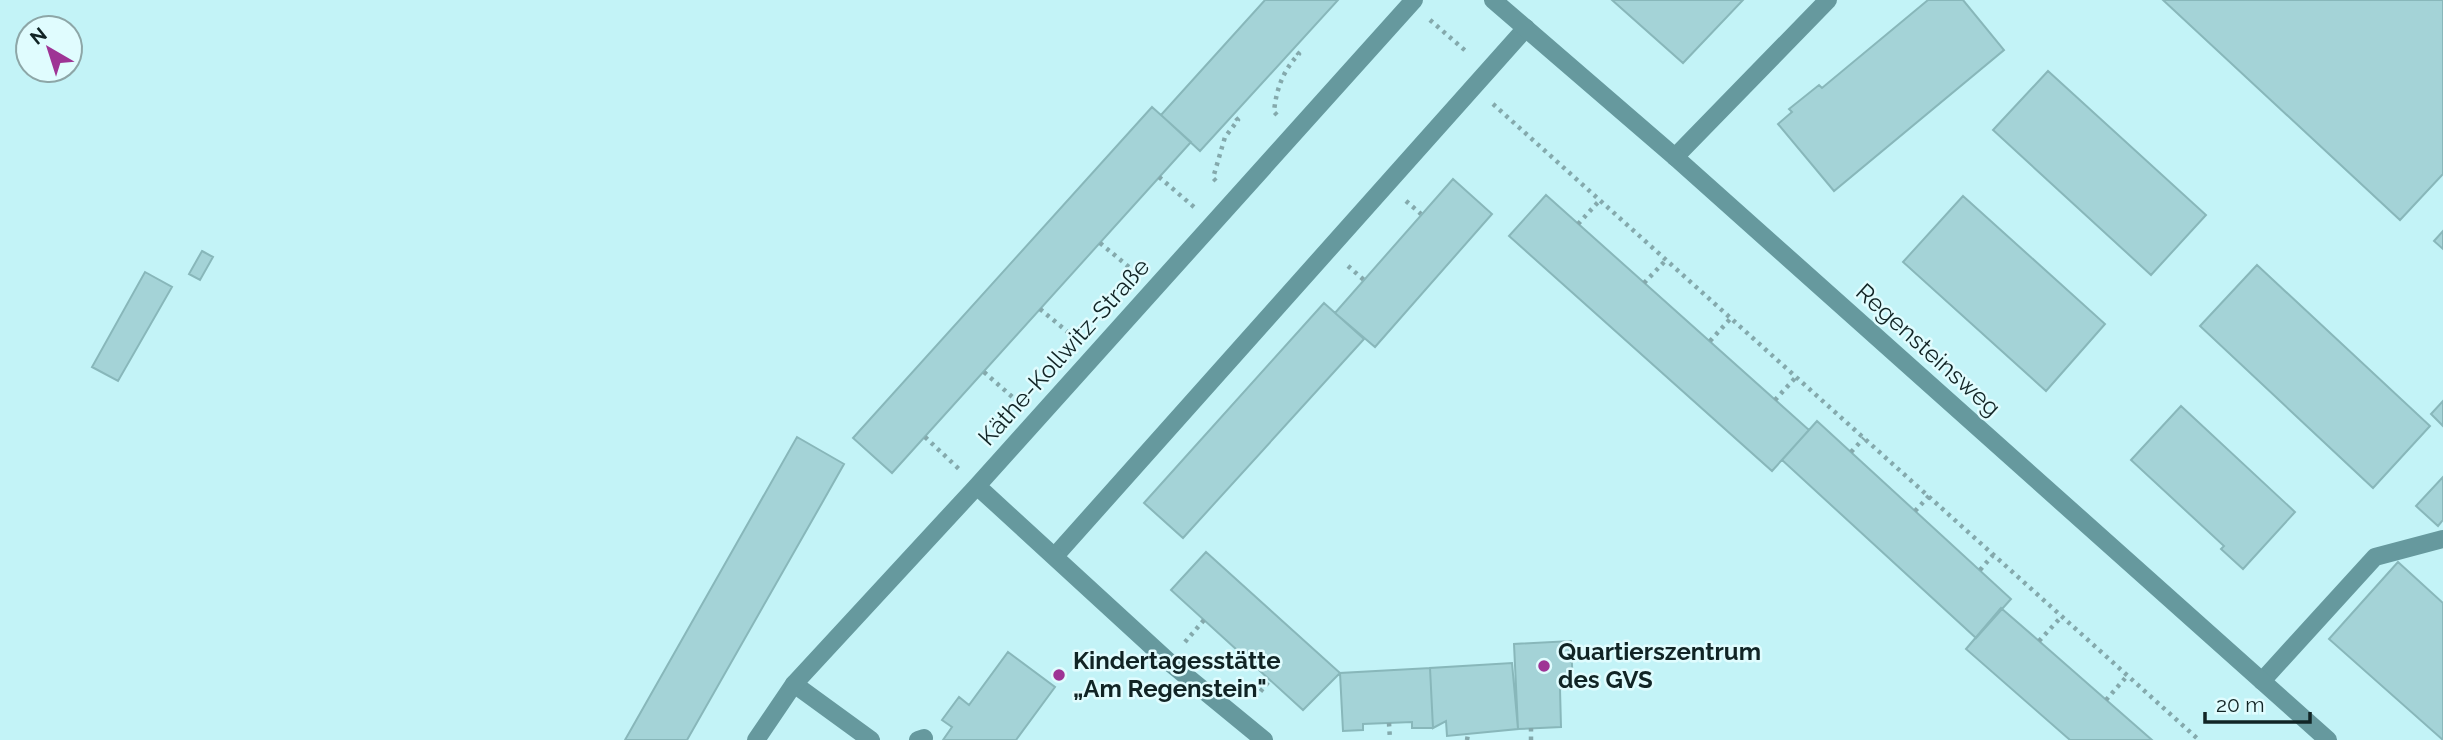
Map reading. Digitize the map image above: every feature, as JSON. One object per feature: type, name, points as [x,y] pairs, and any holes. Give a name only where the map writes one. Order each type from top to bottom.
[{"type":"street","name":"Regensteinsweg","points":[[1493,0],[1675,157],[2328,740]]},
{"type":"street","points":[[1675,157],[1828,0]]},
{"type":"street","name":"Käthe-Kollwitz-Straße","points":[[756,740],[794,684],[977,486],[1412,2]]},
{"type":"street","points":[[1055,556],[1526,28]]},
{"type":"street","points":[[977,486],[1169,662],[1264,740]]},
{"type":"street","points":[[2262,681],[2375,557],[2443,539]]},
{"type":"street","points":[[794,684],[872,740]]},
{"type":"path","points":[[1412,2],[1488,71]]},
{"type":"path","points":[[1293,49],[1298,54],[1290,63],[1276,92],[1273,112],[1297,131]]},
{"type":"path","points":[[1474,87],[2199,740]]},
{"type":"path","points":[[1233,115],[1238,120],[1226,137],[1213,178],[1236,198]]},
{"type":"path","points":[[1159,177],[1171,188]]},
{"type":"path","points":[[1578,224],[1600,200]]},
{"type":"path","points":[[1100,243],[1112,253]]},
{"type":"path","points":[[1644,284],[1666,260]]},
{"type":"path","points":[[1041,309],[1052,319]]},
{"type":"path","points":[[1710,341],[1731,318]]},
{"type":"path","points":[[984,372],[996,382]]},
{"type":"path","points":[[1775,400],[1796,377]]},
{"type":"path","points":[[925,437],[937,448]]},
{"type":"path","points":[[1851,452],[1864,438]]},
{"type":"path","points":[[1915,511],[1929,496]]},
{"type":"path","points":[[1980,570],[1993,554]]},
{"type":"path","points":[[2039,641],[2062,616]]},
{"type":"path","points":[[1193,634],[1204,620]]},
{"type":"path","points":[[2106,700],[2128,676]]},
{"type":"path","points":[[1259,694],[1270,680]]},
{"type":"path","points":[[1389,723],[1390,740]]},
{"type":"path","points":[[1531,729],[1531,740]]},
{"type":"path","points":[[2189,740],[2193,735]]},
{"type":"building","points":[[1265,0],[1338,0],[1200,151],[1161,115]]},
{"type":"building","points":[[1612,0],[1743,0],[1683,63]]},
{"type":"building","points":[[1928,0],[1963,0],[2004,50],[1834,191],[1778,124],[1792,112],[1789,109],[1819,85],[1822,88]]},
{"type":"building","points":[[2163,0],[2443,0],[2443,174],[2400,220]]},
{"type":"building","points":[[2048,71],[2206,215],[2151,275],[1993,130]]},
{"type":"building","points":[[1152,107],[1191,142],[892,473],[853,438]]},
{"type":"building","points":[[1453,179],[1492,214],[1375,347],[1335,313]]},
{"type":"building","points":[[1546,195],[1809,430],[1772,471],[1509,236]]},
{"type":"building","points":[[1963,196],[2105,324],[2046,391],[1903,262]]},
{"type":"building","points":[[2443,231],[2443,249],[2434,241]]},
{"type":"building","points":[[202,251],[213,257],[200,280],[189,274]]},
{"type":"building","points":[[2257,265],[2430,426],[2373,488],[2200,326]]},
{"type":"building","points":[[145,272],[172,287],[118,381],[92,367]]},
{"type":"building","points":[[1324,303],[1364,339],[1183,538],[1144,503]]},
{"type":"building","points":[[2443,401],[2443,426],[2431,414]]},
{"type":"building","points":[[2181,406],[2295,512],[2243,569],[2221,549],[2224,546],[2131,460]]},
{"type":"building","points":[[1817,421],[2011,599],[1976,638],[1782,460]]},
{"type":"building","points":[[797,437],[844,464],[822,503],[687,740],[625,740]]},
{"type":"building","points":[[2443,477],[2443,520],[2438,526],[2416,506]]},
{"type":"building","points":[[1206,552],[1340,673],[1303,710],[1171,590]]},
{"type":"building","points":[[2398,562],[2443,603],[2443,740],[2329,639]]},
{"type":"building","points":[[2001,608],[2152,740],[2070,740],[1966,649]]},
{"type":"building","name":"Quartierszentrum des GVS","points":[[1571,641],[1573,689],[1560,689],[1561,727],[1518,729],[1514,644]]},
{"type":"building","points":[[1008,652],[1055,687],[1016,740],[943,740],[952,727],[942,720],[959,697],[969,705]]},
{"type":"building","points":[[1512,663],[1518,729],[1447,736],[1446,721],[1433,728],[1430,668]]},
{"type":"building","points":[[1430,668],[1433,728],[1412,728],[1412,722],[1363,724],[1363,730],[1343,731],[1340,673]]},
{"type":"place","name":"Quartierszentrum des GVS","points":[[1544,666]]},
{"type":"place","name":"Kindertagesstätte „Am Regenstein\"","points":[[1059,675]]}]
